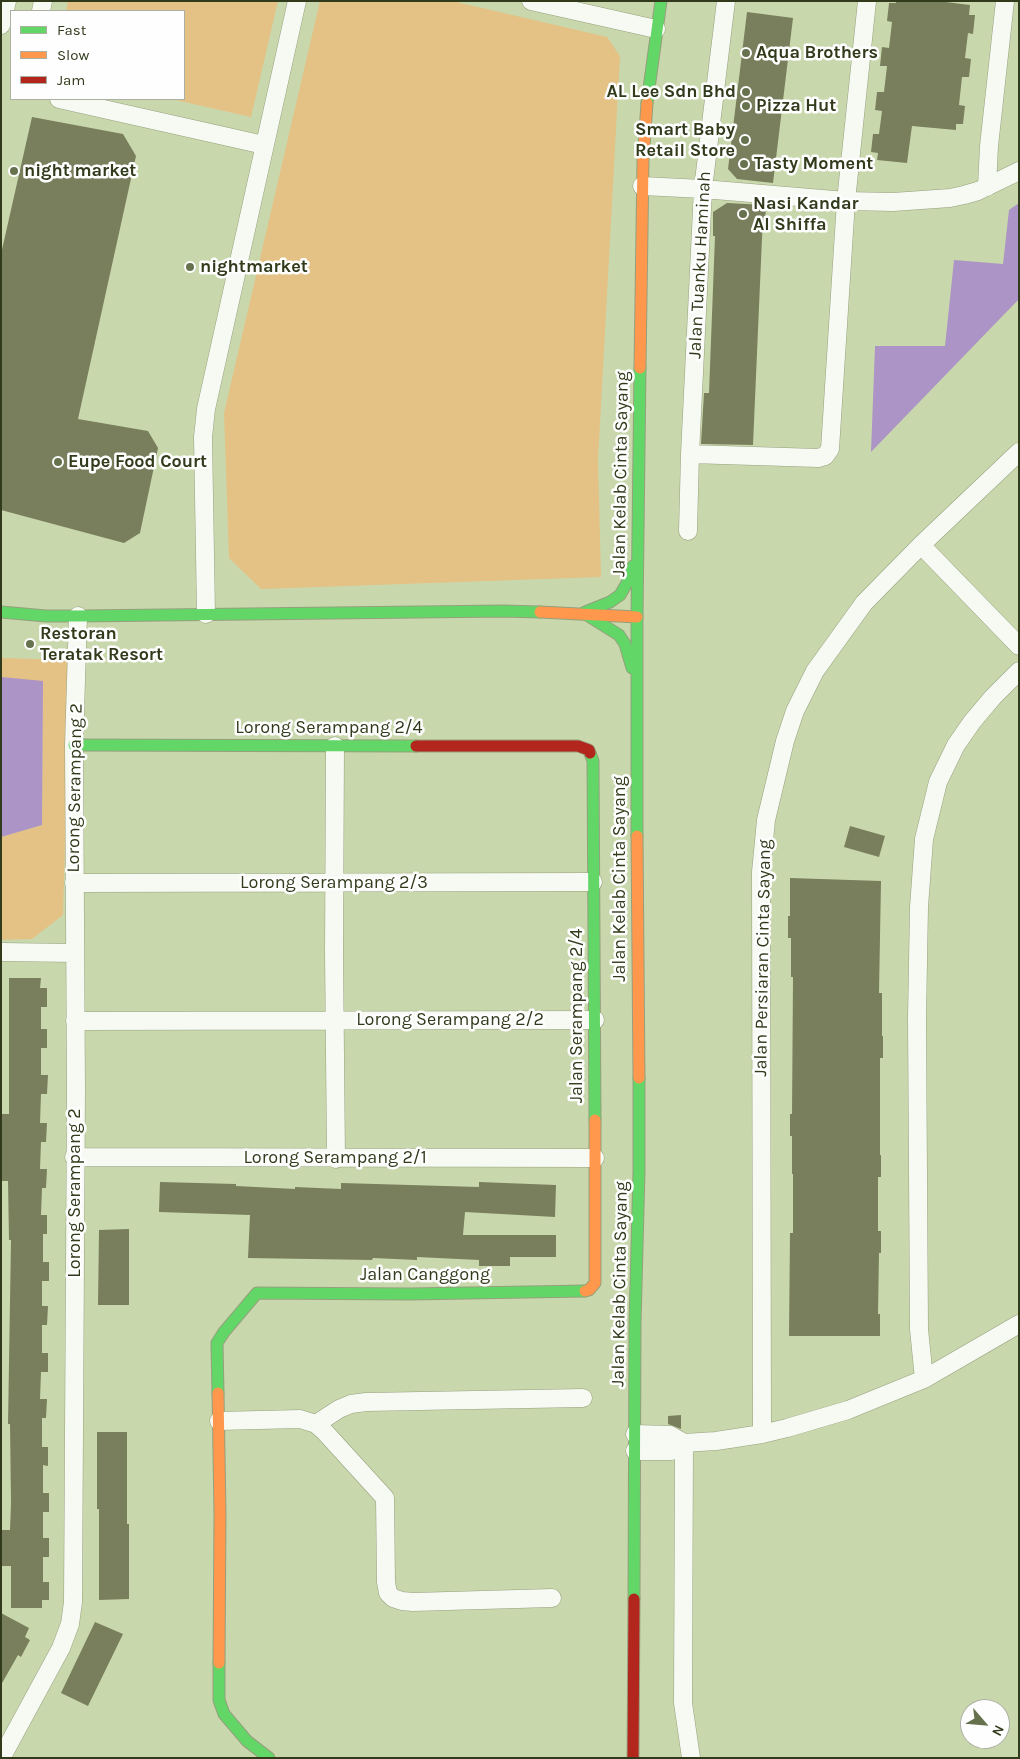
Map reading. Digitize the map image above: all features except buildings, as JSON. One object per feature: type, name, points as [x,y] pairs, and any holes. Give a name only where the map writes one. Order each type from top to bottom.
[{"type":"main road","name":"Jalan Kelab Cinta Sayang","points":[[632,1758],[635,1323],[639,1171],[637,547],[642,186],[648,90],[661,1]]},
{"type":"main road","points":[[583,613],[610,602],[620,594],[632,572],[637,547]]},
{"type":"main road","points":[[1,612],[46,616],[78,616],[503,611],[583,613],[637,617]]},
{"type":"main road","points":[[583,613],[619,635],[625,644],[638,694]]},
{"type":"main road","name":"Lorong Serampang 2/4","points":[[74,746],[578,746],[584,748]]},
{"type":"main road","name":"Jalan Serampang 2/4","points":[[584,748],[589,750],[593,761],[596,1283],[592,1288]]},
{"type":"main road","name":"Jalan Canggong","points":[[219,1422],[217,1344],[224,1332],[257,1293],[430,1294],[584,1291],[592,1288]]},
{"type":"main road","points":[[219,1422],[219,1700],[224,1714],[247,1741],[269,1758]]},
{"type":"street","points":[[1,25],[7,1]]},
{"type":"street","points":[[206,614],[203,424],[297,1]]},
{"type":"street","points":[[531,1],[567,5],[656,29]]},
{"type":"street","name":"Jalan Tuanku Haminah","points":[[688,531],[703,189],[726,1]]},
{"type":"street","points":[[690,454],[818,458],[828,453],[832,441],[846,201],[867,1]]},
{"type":"street","points":[[987,187],[990,136],[1005,1]]},
{"type":"street","points":[[63,100],[264,145]]},
{"type":"street","points":[[642,186],[846,201],[893,202],[964,196],[1019,171]]},
{"type":"street","name":"Jalan Persiaran Cinta Sayang","points":[[762,1434],[761,910],[763,845],[766,820],[791,722],[799,701],[815,672],[864,603],[921,545],[1019,452]]},
{"type":"street","points":[[921,545],[1019,646]]},
{"type":"street","name":"Lorong Serampang 2","points":[[6,1754],[61,1648],[70,1624],[73,1602],[74,746],[78,616]]},
{"type":"street","points":[[924,1379],[919,1329],[917,1018],[921,861],[938,782],[948,759],[972,722],[1019,671]]},
{"type":"street","points":[[335,746],[334,1020],[336,1158]]},
{"type":"street","name":"Lorong Serampang 2/3","points":[[74,883],[334,884],[593,882]]},
{"type":"street","points":[[1,952],[74,953]]},
{"type":"street","name":"Lorong Serampang 2/2","points":[[75,1021],[595,1020]]},
{"type":"street","name":"Lorong Serampang 2/1","points":[[74,1157],[595,1158]]},
{"type":"street","points":[[635,1443],[670,1435],[684,1443],[716,1441],[762,1434],[848,1410],[924,1379],[1019,1324]]},
{"type":"street","points":[[316,1424],[339,1409],[351,1404],[366,1402],[583,1398]]},
{"type":"street","points":[[219,1422],[300,1419],[316,1424],[382,1492],[385,1498],[386,1582],[388,1593],[393,1598],[413,1602],[552,1598]]},
{"type":"street","points":[[684,1443],[683,1703],[692,1758]]},
{"type":"shaded area","points":[[68,1],[278,1],[251,117],[175,100],[185,100],[185,10],[66,10]]},
{"type":"shaded area","points":[[320,1],[452,1],[607,37],[620,56],[598,460],[601,577],[261,589],[229,558],[224,413]]},
{"type":"shaded area","points":[[1019,203],[1019,299],[871,452],[875,346],[945,346],[954,260],[1003,264],[1009,210]]},
{"type":"shaded area","points":[[1,658],[70,660],[63,915],[32,939],[1,940],[1,837],[42,825],[43,682],[1,677]]},
{"type":"shaded area","points":[[1,677],[43,681],[42,825],[1,837]]},
{"type":"traffic: fast","points":[[647,103],[661,1]]},
{"type":"traffic: fast","points":[[637,836],[640,368]]},
{"type":"traffic: fast","points":[[585,612],[610,602],[620,595],[633,566]]},
{"type":"traffic: fast","points":[[1,612],[46,616],[540,612]]},
{"type":"traffic: fast","points":[[587,615],[619,635],[625,644],[632,668]]},
{"type":"traffic: fast","points":[[74,745],[416,746]]},
{"type":"traffic: fast","points":[[590,753],[593,761],[595,1120]]},
{"type":"traffic: fast","points":[[634,1599],[635,1323],[639,1171],[639,1078]]},
{"type":"traffic: fast","points":[[218,1393],[217,1343],[257,1293],[410,1294],[585,1291]]},
{"type":"traffic: fast","points":[[219,1663],[219,1700],[224,1714],[247,1741],[269,1758]]},
{"type":"traffic: slow","points":[[640,368],[643,161],[647,103]]},
{"type":"traffic: slow","points":[[540,612],[637,617]]},
{"type":"traffic: slow","points":[[637,836],[639,1078]]},
{"type":"traffic: slow","points":[[585,1291],[589,1290],[595,1283],[595,1120]]},
{"type":"traffic: slow","points":[[218,1393],[220,1514],[219,1663]]},
{"type":"traffic: jam","points":[[416,746],[578,746],[589,750],[590,753]]},
{"type":"traffic: jam","points":[[633,1758],[634,1599]]},
{"type":"place","name":"Aqua Brothers","points":[[746,53]]},
{"type":"place","name":"AL Lee Sdn Bhd","points":[[746,92]]},
{"type":"place","name":"Pizza Hut","points":[[746,106]]},
{"type":"place","name":"Smart Baby Retail Store","points":[[745,140]]},
{"type":"place","name":"Tasty Moment","points":[[744,164]]},
{"type":"place","name":"night market","points":[[14,171]]},
{"type":"place","name":"Nasi Kandar Al Shiffa","points":[[743,214]]},
{"type":"place","name":"nightmarket","points":[[190,267]]},
{"type":"place","name":"Eupe Food Court","points":[[58,462]]},
{"type":"place","name":"Restoran Teratak Resort","points":[[30,644]]}]
